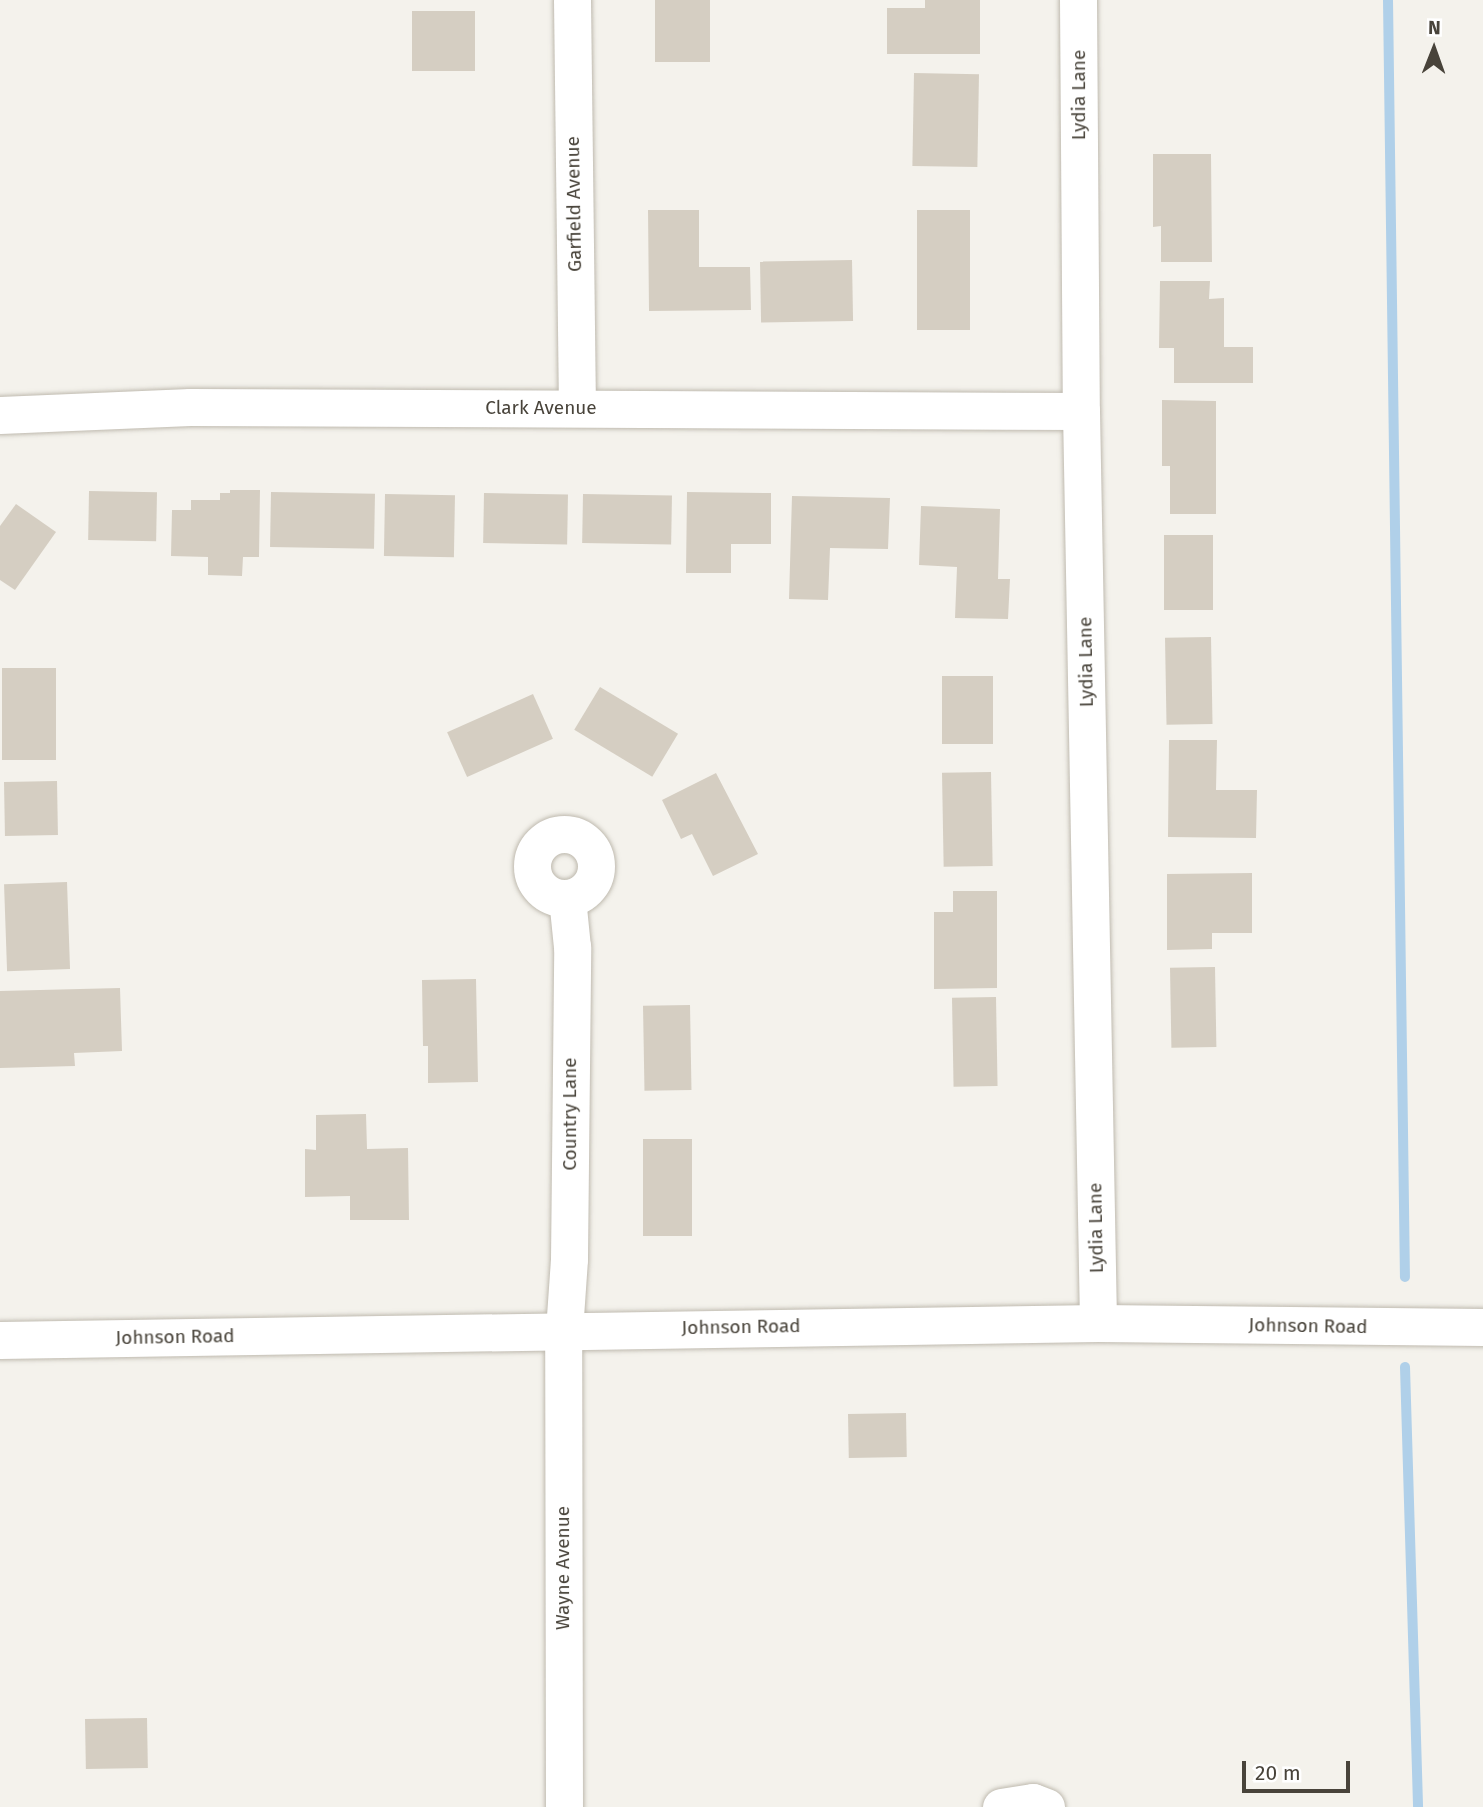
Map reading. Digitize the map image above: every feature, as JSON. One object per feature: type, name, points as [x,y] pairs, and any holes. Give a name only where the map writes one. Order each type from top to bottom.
[{"type":"street","name":"Garfield Avenue","points":[[572,0],[577,408]]},
{"type":"street","name":"Lydia Lane","points":[[1078,0],[1081,411],[1098,1323]]},
{"type":"street","name":"Clark Avenue","points":[[0,415],[190,407],[1081,411]]},
{"type":"street","name":"Country Lane","points":[[564,1329],[569,1259],[572,947],[567,898]]},
{"type":"street","name":"Johnson Road","points":[[0,1340],[564,1329],[1098,1323],[1483,1327]]},
{"type":"street","name":"Wayne Avenue","points":[[564,1329],[564,1807]]},
{"type":"street","points":[[1001,1807],[1033,1802],[1046,1807]]},
{"type":"building","points":[[655,0],[710,0],[710,62],[655,62]]},
{"type":"building","points":[[925,0],[980,0],[980,54],[887,54],[887,8],[925,8]]},
{"type":"building","points":[[412,11],[475,11],[475,71],[412,71]]},
{"type":"building","points":[[914,73],[979,74],[977,167],[912,166]]},
{"type":"building","points":[[1153,154],[1211,154],[1212,262],[1161,262],[1161,226],[1153,227]]},
{"type":"building","points":[[648,210],[699,210],[699,267],[750,267],[751,310],[649,311]]},
{"type":"building","points":[[917,210],[970,210],[970,330],[917,330]]},
{"type":"building","points":[[852,260],[853,321],[761,323],[760,262]]},
{"type":"building","points":[[1160,281],[1210,281],[1209,299],[1224,298],[1224,347],[1253,347],[1253,383],[1174,383],[1174,348],[1159,348]]},
{"type":"building","points":[[1162,400],[1216,401],[1216,514],[1170,514],[1170,466],[1162,466]]},
{"type":"building","points":[[230,490],[260,490],[259,557],[243,557],[242,576],[208,575],[208,557],[171,556],[172,510],[191,510],[191,500],[220,500],[220,493],[230,493]]},
{"type":"building","points":[[89,491],[157,492],[156,541],[88,540]]},
{"type":"building","points":[[271,492],[375,494],[374,549],[270,547]]},
{"type":"building","points":[[687,492],[771,493],[771,544],[731,544],[731,573],[686,573]]},
{"type":"building","points":[[484,493],[568,494],[567,544],[483,543]]},
{"type":"building","points":[[385,494],[455,495],[454,557],[384,556]]},
{"type":"building","points":[[583,494],[672,496],[671,545],[582,543]]},
{"type":"building","points":[[792,496],[890,498],[888,549],[830,548],[828,600],[789,599]]},
{"type":"building","points":[[16,504],[56,532],[15,590],[0,580],[0,526]]},
{"type":"building","points":[[921,506],[1000,509],[998,579],[1010,579],[1008,619],[955,618],[957,567],[919,565]]},
{"type":"building","points":[[1164,535],[1213,535],[1213,610],[1164,610]]},
{"type":"building","points":[[1211,637],[1213,724],[1167,725],[1165,638]]},
{"type":"building","points":[[2,668],[56,668],[56,760],[2,760]]},
{"type":"building","points":[[942,676],[993,676],[993,744],[942,744]]},
{"type":"building","points":[[600,687],[678,734],[652,777],[574,730]]},
{"type":"building","points":[[533,694],[553,739],[467,777],[447,732]]},
{"type":"building","points":[[1169,740],[1217,740],[1216,790],[1257,790],[1256,838],[1168,837]]},
{"type":"building","points":[[991,772],[993,866],[944,867],[942,773]]},
{"type":"building","points":[[716,773],[758,854],[713,876],[692,834],[681,839],[662,800]]},
{"type":"building","points":[[57,781],[58,835],[5,836],[4,782]]},
{"type":"building","points":[[1252,873],[1252,933],[1212,933],[1212,949],[1167,950],[1167,874]]},
{"type":"building","points":[[67,882],[70,969],[7,971],[4,884]]},
{"type":"building","points":[[953,891],[997,891],[997,988],[934,989],[934,912],[953,912]]},
{"type":"building","points":[[1215,967],[1216,1047],[1171,1048],[1170,968]]},
{"type":"building","points":[[476,979],[478,1082],[428,1083],[428,1046],[423,1046],[422,980]]},
{"type":"building","points":[[120,988],[122,1051],[74,1053],[75,1066],[0,1068],[0,991]]},
{"type":"building","points":[[996,997],[998,1086],[954,1087],[952,998]]},
{"type":"building","points":[[690,1005],[691,1090],[644,1091],[643,1006]]},
{"type":"building","points":[[366,1114],[367,1149],[408,1148],[409,1220],[350,1220],[350,1196],[305,1197],[305,1149],[316,1150],[316,1115]]},
{"type":"building","points":[[643,1139],[692,1139],[692,1236],[643,1236]]},
{"type":"building","points":[[906,1413],[907,1457],[849,1458],[848,1414]]},
{"type":"building","points":[[147,1718],[148,1768],[86,1769],[85,1719]]},
{"type":"waterway","points":[[1388,0],[1405,1277]]},
{"type":"waterway","points":[[1405,1367],[1418,1807]]}]
